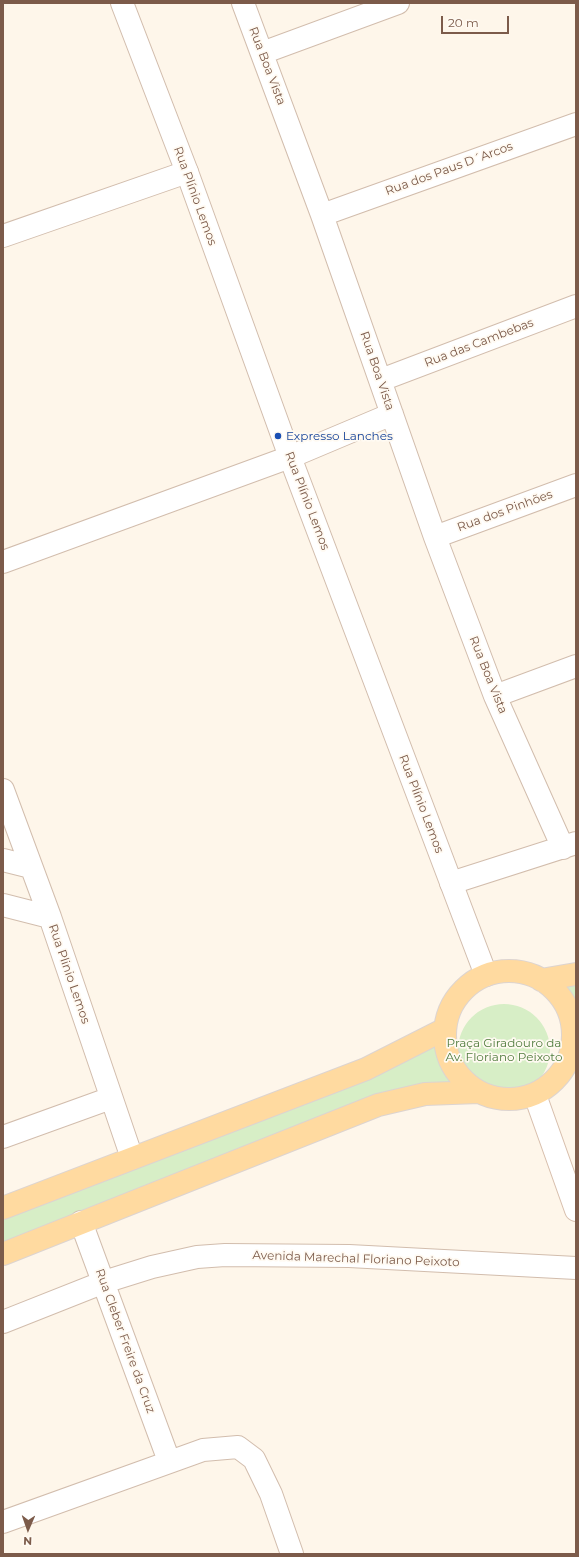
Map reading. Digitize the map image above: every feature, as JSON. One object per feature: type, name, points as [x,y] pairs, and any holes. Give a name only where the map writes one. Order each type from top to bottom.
[{"type":"main road","points":[[3,1254],[378,1105],[425,1094],[479,1092],[499,1098],[520,1098],[535,1095],[556,1079],[566,1066],[574,1050],[573,1030],[568,1010],[557,993],[541,980],[526,974],[510,971],[486,975],[468,986],[460,994],[450,1010],[445,1029],[446,1047],[452,1066],[464,1081],[479,1092]]},
{"type":"main road","points":[[541,980],[576,974]]},
{"type":"main road","points":[[3,1208],[366,1069],[445,1029]]},
{"type":"street","name":"Rua Plínio Lemos","points":[[122,3],[187,172],[290,457],[486,975]]},
{"type":"street","name":"Rua Boa Vista","points":[[243,3],[322,215],[435,537],[495,696],[569,845]]},
{"type":"street","points":[[262,53],[398,3]]},
{"type":"street","name":"Rua dos Paus D´Arcos","points":[[322,215],[576,124]]},
{"type":"street","points":[[3,236],[187,172]]},
{"type":"street","name":"Rua das Cambebas","points":[[381,380],[576,306]]},
{"type":"street","points":[[3,562],[290,457],[392,414]]},
{"type":"street","name":"Rua dos Pinhões","points":[[435,537],[576,485]]},
{"type":"street","points":[[495,696],[576,666]]},
{"type":"street","name":"Rua Plinio Lemos","points":[[3,790],[50,917],[132,1158]]},
{"type":"street","points":[[451,883],[569,845]]},
{"type":"street","points":[[3,860],[31,867]]},
{"type":"street","points":[[3,905],[50,917]]},
{"type":"street","points":[[535,1095],[576,1210]]},
{"type":"street","points":[[3,1137],[111,1098]]},
{"type":"street","name":"Rua Cleber Freire da Cruz","points":[[81,1222],[169,1460]]},
{"type":"street","name":"Avenida Marechal Floriano Peixoto","points":[[3,1322],[104,1282],[160,1265],[197,1257],[226,1255],[349,1256],[576,1268]]},
{"type":"street","points":[[3,1522],[169,1460],[202,1450],[220,1447],[238,1447],[254,1459],[271,1494],[292,1554]]},
{"type":"green space","points":[[576,981],[576,1016],[570,996],[553,983]]},
{"type":"green space","name":"Praça Giradouro da Av. Floriano Peixoto","points":[[504,1004],[522,1007],[537,1017],[547,1032],[550,1050],[547,1068],[537,1083],[522,1093],[504,1096],[486,1093],[471,1083],[461,1068],[458,1050],[461,1032],[471,1017],[486,1007]]},
{"type":"green space","points":[[442,1037],[443,1053],[451,1072],[467,1089],[414,1093],[3,1250],[3,1213]]},
{"type":"place","name":"Expresso Lanches","points":[[278,436]]}]
